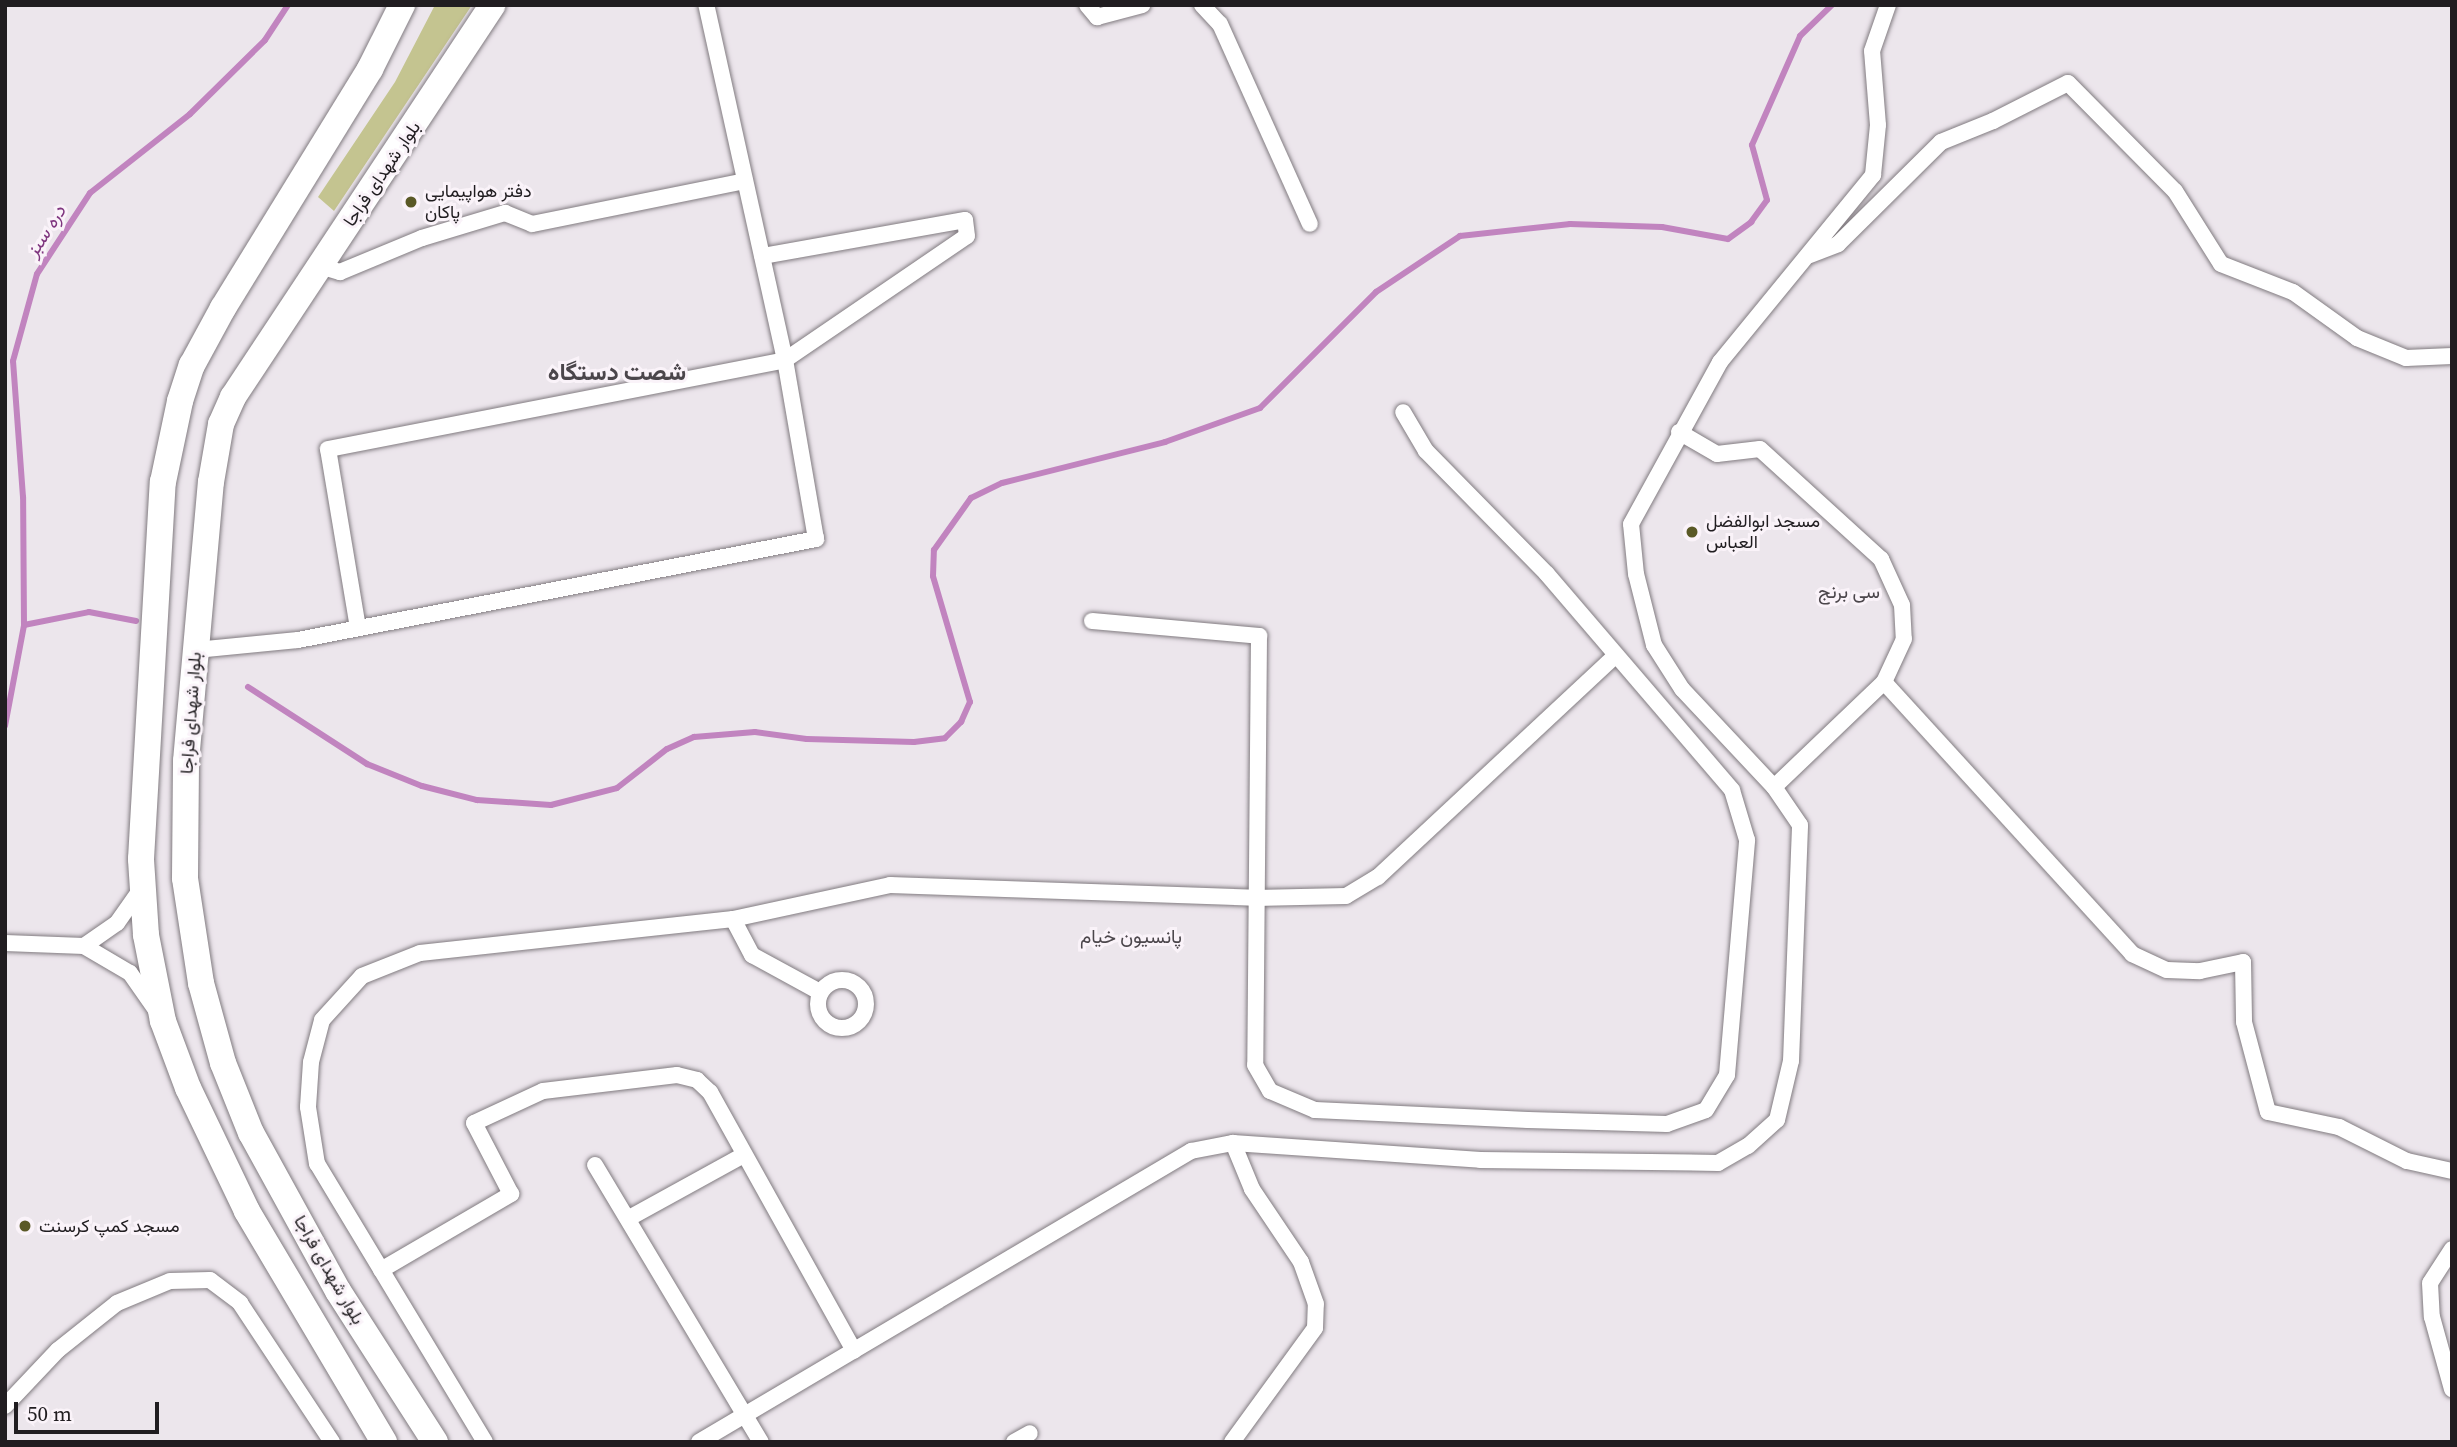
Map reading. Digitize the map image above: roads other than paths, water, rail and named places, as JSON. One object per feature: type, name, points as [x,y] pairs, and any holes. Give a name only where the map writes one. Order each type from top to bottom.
[{"type":"main road","points":[[384,1442],[247,1211],[188,1088],[163,1021],[146,935],[143,886],[160,509],[180,401],[192,365],[223,308],[342,116],[401,5]]},
{"type":"main road","name":"بلوار شهدای فراجا","points":[[435,1442],[338,1291],[251,1133],[223,1063],[201,983],[185,877],[186,761],[221,424],[233,397],[492,5]]},
{"type":"street","points":[[196,650],[299,640],[816,539],[785,360],[706,5]]},
{"type":"street","points":[[1087,5],[1097,17],[1142,5]]},
{"type":"street","points":[[1202,5],[1220,24],[1310,224]]},
{"type":"street","points":[[699,1442],[1191,1151],[1233,1143],[1480,1160],[1718,1163],[1748,1146],[1777,1120],[1791,1061],[1800,825],[1774,787],[1682,689],[1654,645],[1636,574],[1631,524],[1679,432],[1720,362],[1873,175],[1878,125],[1872,51],[1888,5]]},
{"type":"street","points":[[1808,256],[1838,244],[1941,142],[1993,121],[2068,83],[2175,191],[2221,264],[2294,292],[2357,338],[2406,358],[2452,356]]},
{"type":"street","points":[[320,266],[340,272],[422,238],[505,214],[532,224],[745,181]]},
{"type":"street","points":[[358,628],[328,449],[785,360],[967,236],[965,220],[762,256]]},
{"type":"street","points":[[1092,621],[1259,636],[1255,1065],[1270,1091],[1315,1110],[1528,1120],[1667,1124],[1706,1110],[1727,1076],[1747,840],[1732,790],[1614,657],[1547,574],[1426,451],[1403,412]]},
{"type":"street","points":[[1679,432],[1717,454],[1760,449],[1881,559],[1902,605],[1904,639],[1884,682],[1774,787]]},
{"type":"street","points":[[485,1442],[317,1164],[308,1107],[311,1062],[322,1020],[362,976],[420,953],[733,919],[890,885],[1255,898],[1346,896],[1378,877],[1614,657]]},
{"type":"street","points":[[1884,682],[2132,954],[2167,970],[2200,971],[2243,962],[2244,1022],[2268,1112],[2339,1127],[2407,1161],[2452,1171]]},
{"type":"street","points":[[84,946],[117,923],[143,886]]},
{"type":"street","points":[[733,919],[752,956],[821,992]]},
{"type":"street","points":[[5,943],[84,946],[130,973],[163,1021]]},
{"type":"street","points":[[381,1270],[512,1194],[474,1123],[543,1091],[638,1077],[677,1075],[697,1080],[710,1092],[742,1156],[854,1351]]},
{"type":"street","points":[[1231,1442],[1315,1328],[1316,1304],[1301,1262],[1252,1189],[1233,1143]]},
{"type":"street","points":[[631,1217],[742,1156]]},
{"type":"street","points":[[595,1165],[631,1217],[761,1442]]},
{"type":"street","points":[[2452,1249],[2430,1283],[2432,1317],[2452,1389]]},
{"type":"street","points":[[5,1406],[58,1350],[117,1303],[170,1281],[210,1280],[240,1303],[332,1442]]},
{"type":"street","points":[[1014,1442],[1030,1433]]},
{"type":"waterway","name":"دره سبز","points":[[5,726],[24,625],[23,497],[13,361],[37,274],[90,193],[190,114],[265,40],[288,5]]},
{"type":"waterway","points":[[248,687],[367,764],[422,786],[477,800],[551,805],[617,788],[667,749],[694,737],[755,732],[807,739],[914,742],[945,738],[961,722],[970,702],[933,576],[934,550],[971,498],[1002,483],[1165,442],[1260,408],[1376,292],[1460,236],[1570,224],[1662,227],[1728,239],[1751,222],[1767,200],[1752,145],[1800,36],[1832,5]]},
{"type":"waterway","points":[[24,625],[89,612],[136,621]]},
{"type":"place","name":"دفتر هواپیمایی پاکان","points":[[411,202]]},
{"type":"place","name":"مسجد ابوالفضل العباس","points":[[1692,532]]},
{"type":"place","name":"مسجد کمپ کرسنت","points":[[25,1226]]},
{"type":"district","name":"شصت دستگاه","points":[[617,372]]},
{"type":"district","name":"سی برنج","points":[[1849,592]]},
{"type":"district","name":"پانسیون خیام","points":[[1131,937]]}]
